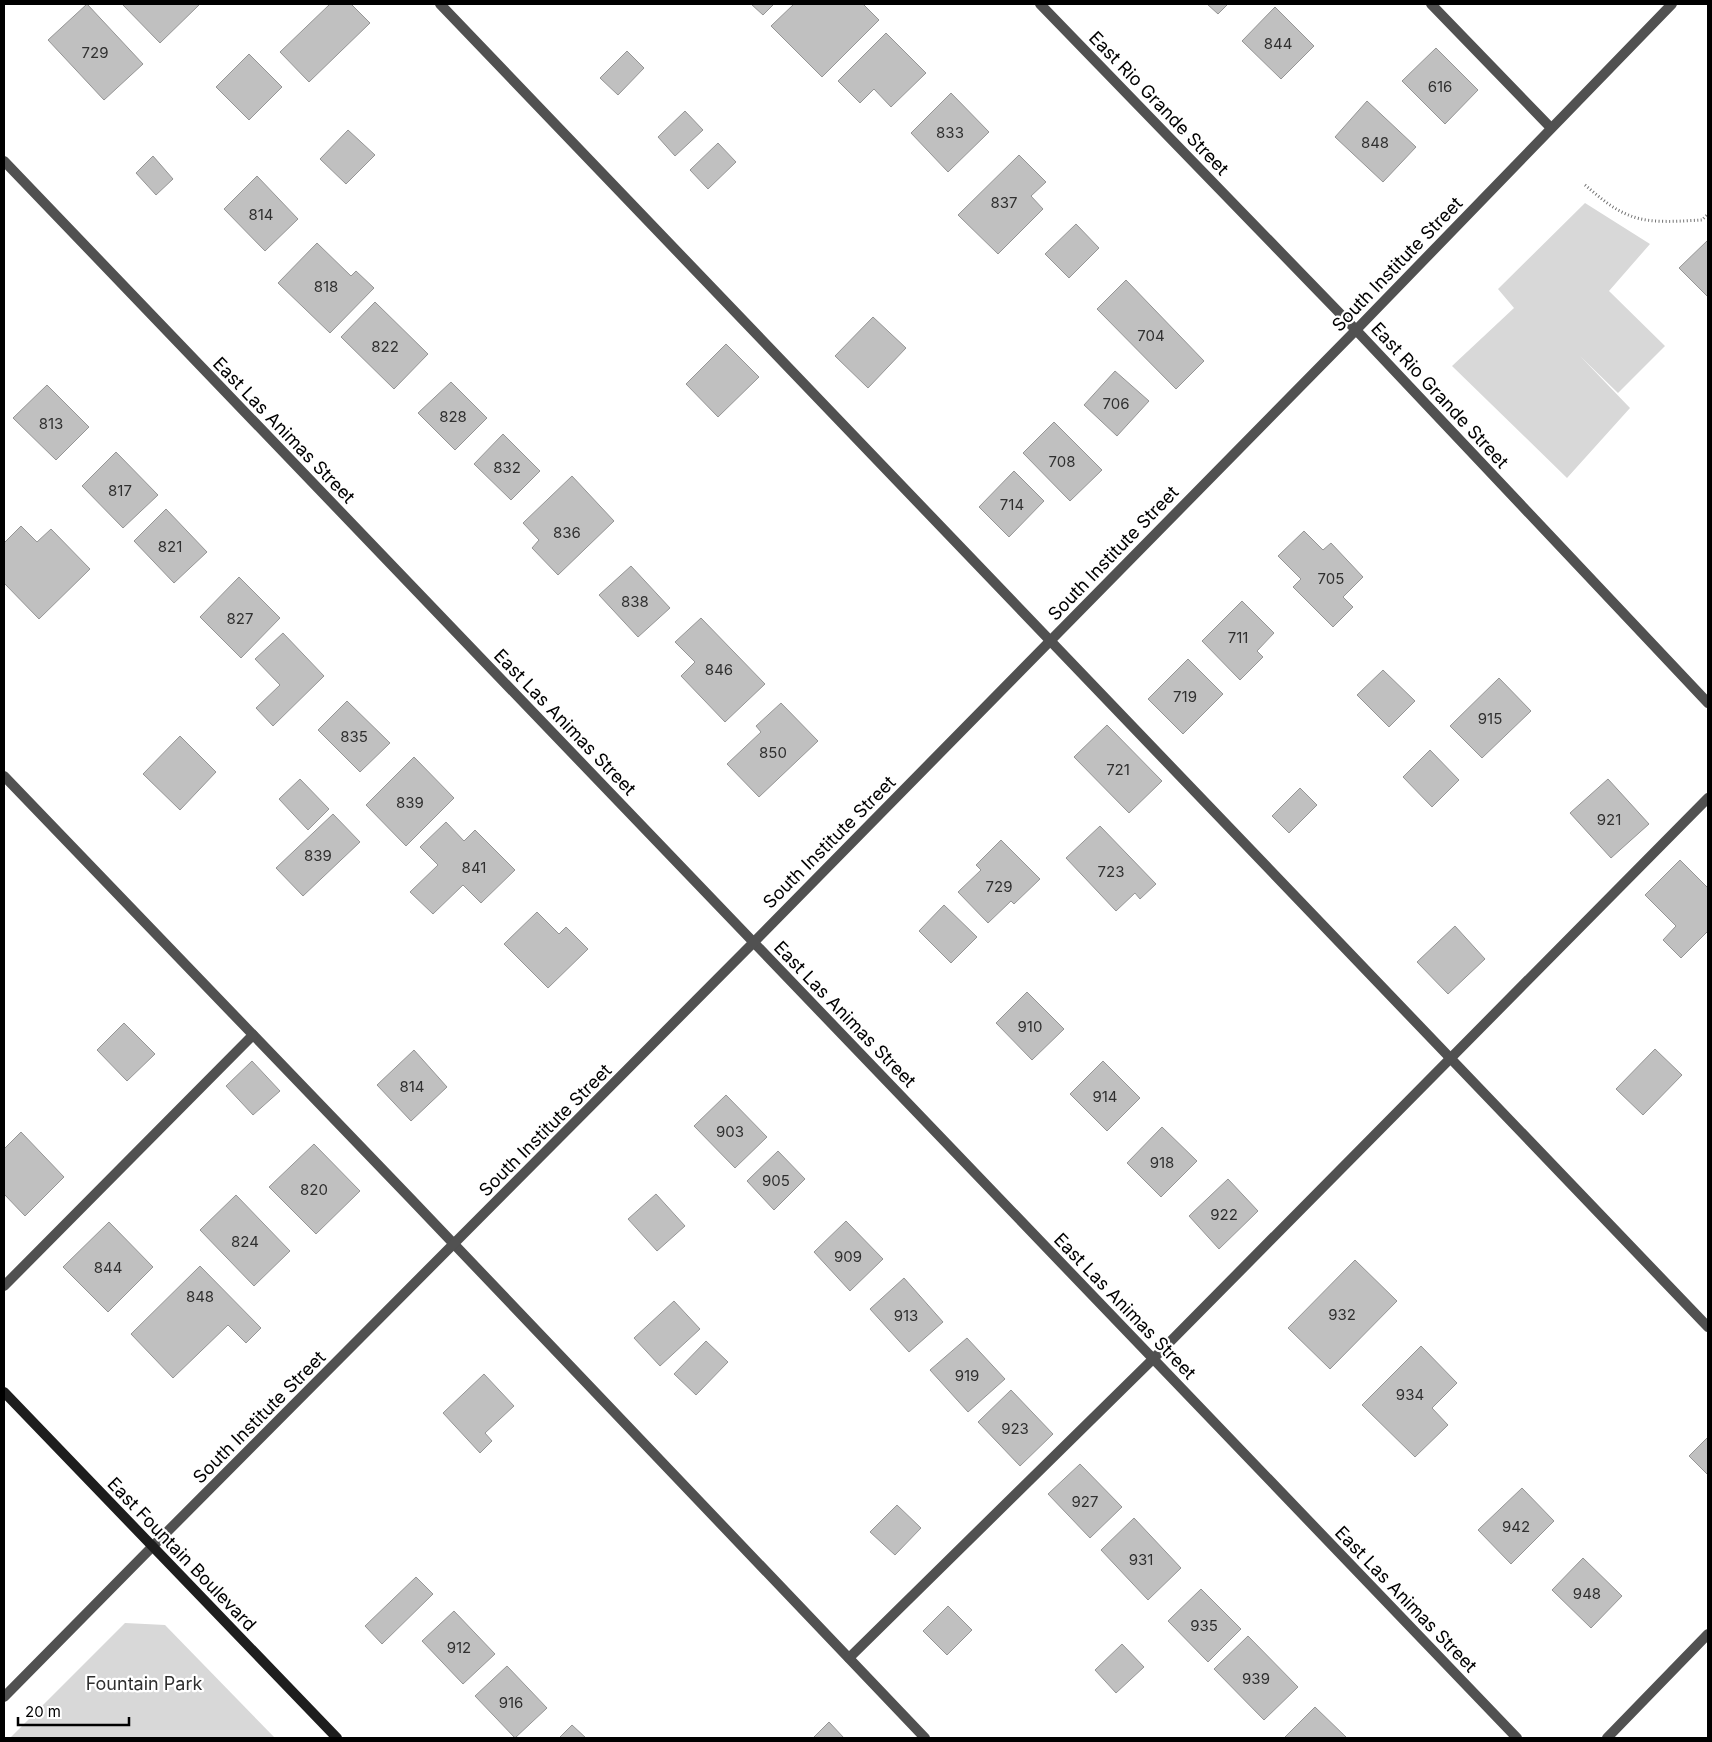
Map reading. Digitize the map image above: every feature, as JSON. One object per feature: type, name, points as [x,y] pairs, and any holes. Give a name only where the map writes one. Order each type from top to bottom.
[{"type":"main road","name":"East Fountain Boulevard","points":[[4,1392],[337,1738]]},
{"type":"street","points":[[440,4],[1708,1327]]},
{"type":"street","name":"East Rio Grande Street","points":[[1040,4],[1356,330],[1708,704]]},
{"type":"street","points":[[1431,4],[1551,128]]},
{"type":"street","name":"South Institute Street","points":[[4,1697],[754,942],[1356,330],[1672,4]]},
{"type":"street","name":"East Las Animas Street","points":[[4,161],[1517,1738]]},
{"type":"street","points":[[4,776],[925,1738]]},
{"type":"street","points":[[849,1658],[1153,1359],[1451,1060],[1708,798]]},
{"type":"street","points":[[4,1286],[253,1035]]},
{"type":"street","points":[[1607,1738],[1708,1634]]},
{"type":"path","points":[[1585,185],[1605,201],[1631,217],[1660,221],[1702,220],[1708,214]]},
{"type":"green space","points":[[1585,203],[1650,244],[1609,291],[1665,346],[1618,393],[1580,356],[1630,408],[1567,478],[1452,366],[1514,308],[1498,289]]},
{"type":"green space","name":"Fountain Park","points":[[125,1623],[165,1625],[275,1738],[10,1738]]},
{"type":"building","points":[[87,4],[143,64],[104,100],[48,40]]},
{"type":"building","points":[[122,4],[200,4],[160,43]]},
{"type":"building","points":[[330,4],[351,4],[370,23],[309,82],[280,52]]},
{"type":"building","points":[[751,4],[774,4],[763,15]]},
{"type":"building","points":[[794,4],[863,4],[879,20],[822,77],[771,26]]},
{"type":"building","points":[[1207,4],[1228,4],[1218,14]]},
{"type":"building","points":[[1275,7],[1314,46],[1281,79],[1242,41]]},
{"type":"building","points":[[886,33],[926,73],[891,107],[874,89],[860,103],[838,81]]},
{"type":"building","points":[[1436,48],[1478,90],[1445,124],[1402,81]]},
{"type":"building","points":[[627,51],[644,68],[618,95],[600,78]]},
{"type":"building","points":[[249,54],[282,87],[249,120],[216,87]]},
{"type":"building","points":[[951,93],[989,132],[948,172],[911,133]]},
{"type":"building","points":[[1367,101],[1416,147],[1383,182],[1335,137]]},
{"type":"building","points":[[685,111],[703,130],[675,156],[658,137]]},
{"type":"building","points":[[348,130],[375,155],[346,184],[320,159]]},
{"type":"building","points":[[718,143],[736,162],[708,189],[690,170]]},
{"type":"building","points":[[1019,155],[1046,182],[1031,196],[1043,209],[998,254],[958,215]]},
{"type":"building","points":[[153,156],[173,179],[156,195],[136,173]]},
{"type":"building","points":[[257,176],[298,219],[265,251],[224,209]]},
{"type":"building","points":[[1076,224],[1099,248],[1069,278],[1045,254]]},
{"type":"building","points":[[1708,240],[1708,297],[1679,268]]},
{"type":"building","points":[[317,243],[351,276],[356,271],[374,288],[330,333],[278,283]]},
{"type":"building","points":[[1126,280],[1204,361],[1176,389],[1097,309]]},
{"type":"building","points":[[375,302],[428,354],[394,389],[341,337]]},
{"type":"building","points":[[873,317],[906,348],[868,388],[835,356]]},
{"type":"building","points":[[726,344],[759,377],[718,417],[686,384]]},
{"type":"building","points":[[1115,371],[1149,401],[1117,436],[1084,405]]},
{"type":"building","points":[[451,382],[487,418],[455,450],[418,413]]},
{"type":"building","points":[[47,385],[89,427],[56,460],[13,418]]},
{"type":"building","points":[[1054,422],[1102,470],[1070,501],[1023,453]]},
{"type":"building","points":[[503,434],[540,471],[511,500],[474,464]]},
{"type":"building","points":[[116,452],[158,495],[123,528],[82,486]]},
{"type":"building","points":[[1014,471],[1044,501],[1009,537],[979,507]]},
{"type":"building","points":[[572,476],[614,521],[558,575],[532,548],[539,540],[523,523]]},
{"type":"building","points":[[166,509],[207,552],[174,583],[134,541]]},
{"type":"building","points":[[21,526],[37,542],[51,529],[90,569],[39,619],[4,583],[4,543]]},
{"type":"building","points":[[1304,531],[1323,550],[1331,543],[1363,577],[1343,597],[1353,607],[1333,627],[1293,587],[1301,579],[1278,556]]},
{"type":"building","points":[[631,566],[670,608],[638,637],[599,595]]},
{"type":"building","points":[[239,577],[280,618],[241,658],[200,617]]},
{"type":"building","points":[[1242,601],[1274,633],[1257,651],[1263,657],[1240,680],[1202,641]]},
{"type":"building","points":[[701,618],[765,684],[725,722],[681,676],[695,662],[675,642]]},
{"type":"building","points":[[283,633],[324,676],[273,726],[256,708],[280,685],[255,659]]},
{"type":"building","points":[[1188,659],[1223,694],[1183,734],[1148,699]]},
{"type":"building","points":[[1383,670],[1415,701],[1389,727],[1357,695]]},
{"type":"building","points":[[1499,678],[1531,711],[1482,758],[1450,726]]},
{"type":"building","points":[[347,701],[390,743],[360,772],[318,730]]},
{"type":"building","points":[[781,703],[818,741],[759,797],[727,764],[761,732],[756,726]]},
{"type":"building","points":[[1107,725],[1162,781],[1129,813],[1074,757]]},
{"type":"building","points":[[180,736],[216,772],[180,810],[143,774]]},
{"type":"building","points":[[1430,750],[1459,780],[1432,807],[1403,777]]},
{"type":"building","points":[[414,757],[454,798],[406,846],[366,805]]},
{"type":"building","points":[[300,779],[329,809],[308,830],[279,799]]},
{"type":"building","points":[[1608,779],[1649,824],[1611,858],[1570,813]]},
{"type":"building","points":[[1300,788],[1317,805],[1289,833],[1272,816]]},
{"type":"building","points":[[333,814],[360,842],[303,896],[276,868]]},
{"type":"building","points":[[446,822],[464,841],[475,830],[515,870],[481,903],[463,885],[433,914],[410,892],[438,865],[420,847]]},
{"type":"building","points":[[1100,826],[1156,884],[1140,899],[1135,893],[1116,911],[1066,858]]},
{"type":"building","points":[[1001,840],[1040,879],[1014,904],[1011,901],[988,923],[958,892],[981,870],[976,865]]},
{"type":"building","points":[[1680,860],[1708,888],[1708,931],[1681,958],[1663,940],[1676,926],[1645,895]]},
{"type":"building","points":[[944,905],[977,937],[951,963],[919,931]]},
{"type":"building","points":[[537,912],[559,934],[566,927],[588,949],[548,988],[504,944]]},
{"type":"building","points":[[1455,926],[1485,959],[1448,994],[1417,962]]},
{"type":"building","points":[[1027,992],[1064,1029],[1032,1060],[996,1023]]},
{"type":"building","points":[[124,1023],[155,1054],[127,1081],[97,1050]]},
{"type":"building","points":[[1655,1049],[1682,1075],[1643,1115],[1616,1089]]},
{"type":"building","points":[[414,1050],[447,1087],[411,1121],[377,1085]]},
{"type":"building","points":[[252,1061],[280,1091],[253,1115],[226,1086]]},
{"type":"building","points":[[1103,1061],[1140,1098],[1107,1131],[1070,1094]]},
{"type":"building","points":[[726,1095],[767,1137],[735,1168],[694,1126]]},
{"type":"building","points":[[1162,1127],[1197,1161],[1161,1197],[1127,1163]]},
{"type":"building","points":[[21,1132],[64,1177],[25,1216],[4,1194],[4,1149]]},
{"type":"building","points":[[314,1144],[360,1191],[316,1234],[269,1187]]},
{"type":"building","points":[[778,1151],[805,1179],[774,1210],[747,1181]]},
{"type":"building","points":[[1228,1179],[1258,1211],[1219,1249],[1189,1216]]},
{"type":"building","points":[[656,1194],[685,1226],[657,1251],[628,1219]]},
{"type":"building","points":[[236,1195],[290,1251],[254,1286],[200,1230]]},
{"type":"building","points":[[846,1221],[883,1259],[850,1291],[814,1252]]},
{"type":"building","points":[[109,1222],[153,1267],[108,1312],[63,1267]]},
{"type":"building","points":[[1355,1260],[1397,1301],[1330,1369],[1288,1328]]},
{"type":"building","points":[[200,1266],[261,1328],[246,1343],[228,1325],[173,1378],[131,1334]]},
{"type":"building","points":[[904,1278],[943,1322],[909,1352],[870,1309]]},
{"type":"building","points":[[674,1301],[700,1329],[660,1366],[634,1338]]},
{"type":"building","points":[[967,1338],[1005,1379],[968,1412],[930,1370]]},
{"type":"building","points":[[706,1341],[728,1362],[696,1395],[674,1374]]},
{"type":"building","points":[[1421,1346],[1457,1383],[1432,1408],[1448,1425],[1415,1457],[1362,1405]]},
{"type":"building","points":[[484,1374],[514,1406],[485,1433],[492,1441],[480,1453],[443,1413]]},
{"type":"building","points":[[1011,1390],[1053,1434],[1020,1466],[978,1422]]},
{"type":"building","points":[[1708,1437],[1708,1475],[1689,1456]]},
{"type":"building","points":[[1080,1464],[1122,1507],[1090,1538],[1048,1494]]},
{"type":"building","points":[[1522,1488],[1554,1521],[1511,1564],[1478,1530]]},
{"type":"building","points":[[897,1505],[921,1528],[895,1555],[870,1532]]},
{"type":"building","points":[[1134,1518],[1181,1568],[1148,1600],[1101,1550]]},
{"type":"building","points":[[1583,1558],[1622,1596],[1591,1628],[1552,1590]]},
{"type":"building","points":[[416,1577],[433,1594],[382,1644],[365,1626]]},
{"type":"building","points":[[1201,1589],[1241,1629],[1208,1662],[1168,1621]]},
{"type":"building","points":[[948,1606],[972,1630],[947,1655],[923,1631]]},
{"type":"building","points":[[454,1611],[495,1654],[463,1684],[422,1641]]},
{"type":"building","points":[[1248,1636],[1298,1687],[1264,1720],[1214,1669]]},
{"type":"building","points":[[1122,1644],[1144,1667],[1116,1693],[1095,1670]]},
{"type":"building","points":[[507,1666],[547,1708],[515,1738],[475,1696]]},
{"type":"building","points":[[1315,1707],[1347,1738],[1284,1738]]},
{"type":"building","points":[[829,1722],[844,1738],[813,1738]]},
{"type":"building","points":[[572,1725],[586,1738],[559,1738]]}]
